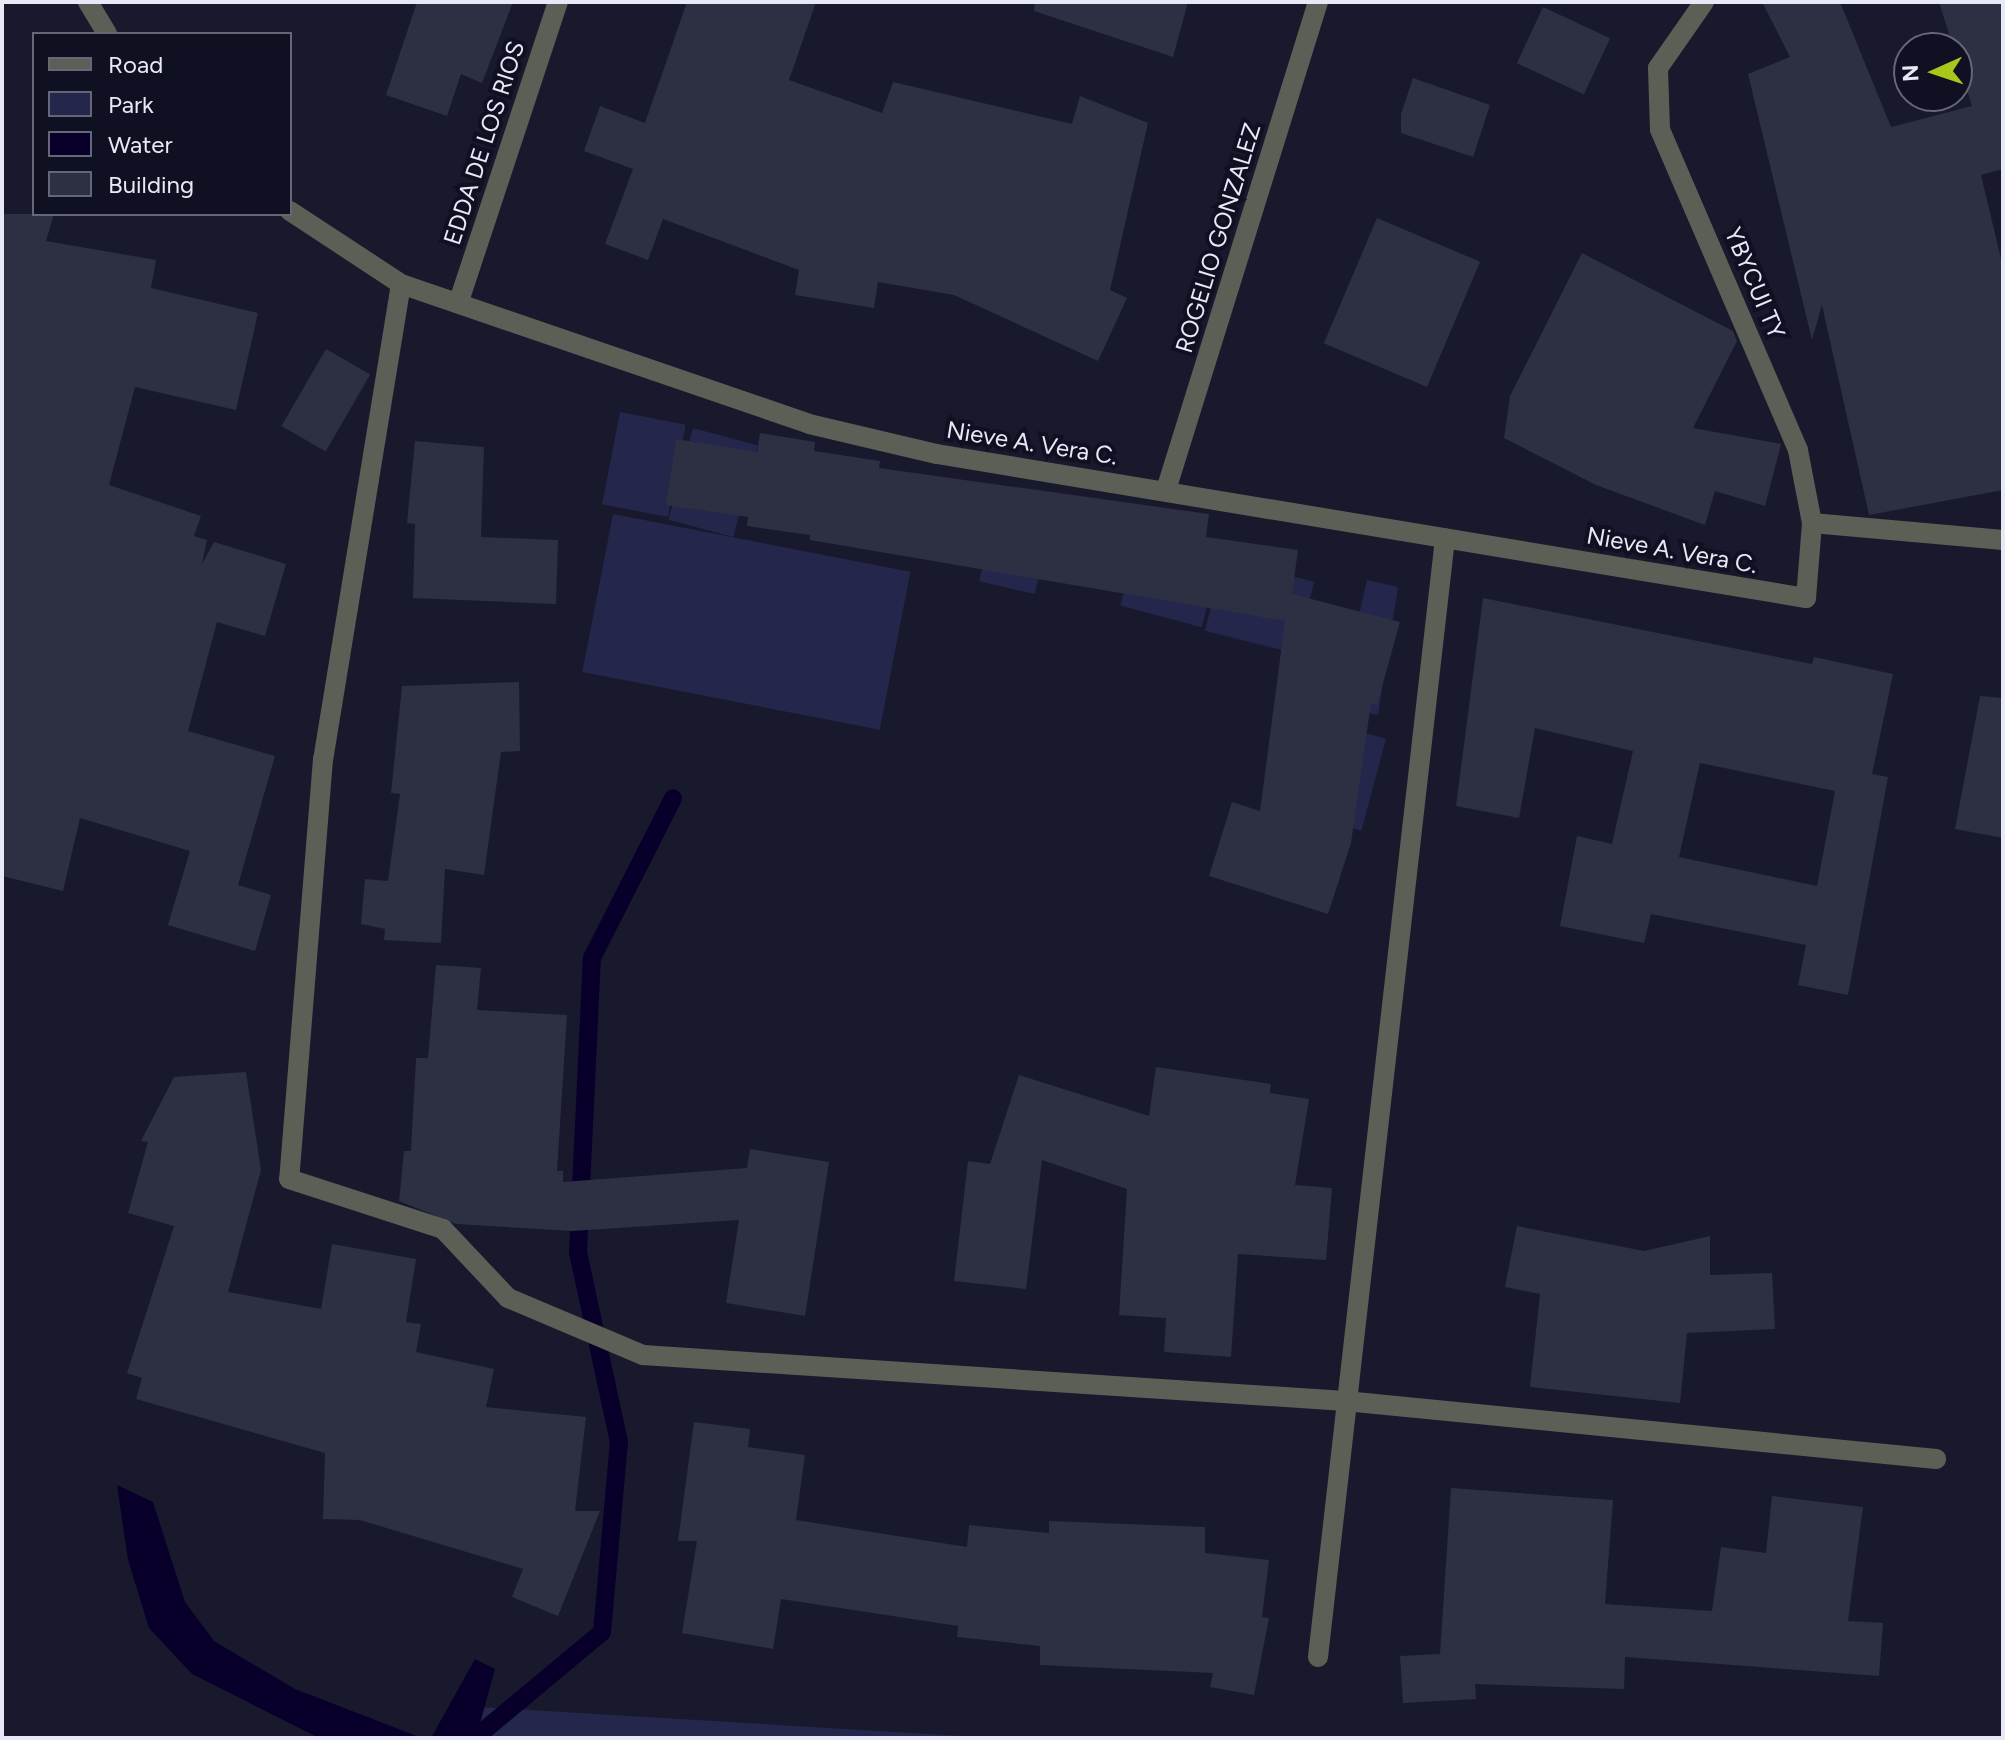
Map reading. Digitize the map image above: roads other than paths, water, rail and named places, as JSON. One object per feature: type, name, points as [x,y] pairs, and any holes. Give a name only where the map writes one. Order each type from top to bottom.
[{"type":"street","points":[[88,2],[106,32]]},
{"type":"street","name":"EDDA DE LOS RIOS","points":[[459,301],[558,2]]},
{"type":"street","name":"ROGELIO GONZALEZ","points":[[1166,490],[1318,2]]},
{"type":"street","name":"YBYCUI TY","points":[[1704,2],[1658,68],[1660,129],[1798,450],[1812,523],[1806,598]]},
{"type":"street","name":"Nieve A. Vera C.","points":[[292,212],[401,284],[459,301],[809,424],[937,454],[1806,598]]},
{"type":"street","points":[[401,284],[323,759],[289,1179],[443,1229],[508,1298],[643,1355],[1345,1401],[1936,1459]]},
{"type":"street","points":[[1812,523],[2003,540]]},
{"type":"street","points":[[1318,1657],[1445,538]]},
{"type":"water","points":[[117,1485],[153,1502],[185,1602],[214,1641],[295,1689],[422,1738],[319,1738],[192,1674],[149,1628],[128,1560]]},
{"type":"water","points":[[475,1659],[495,1669],[476,1738],[431,1738]]},
{"type":"waterway","points":[[475,1738],[602,1632],[619,1442],[578,1252],[592,958],[673,798]]}]
